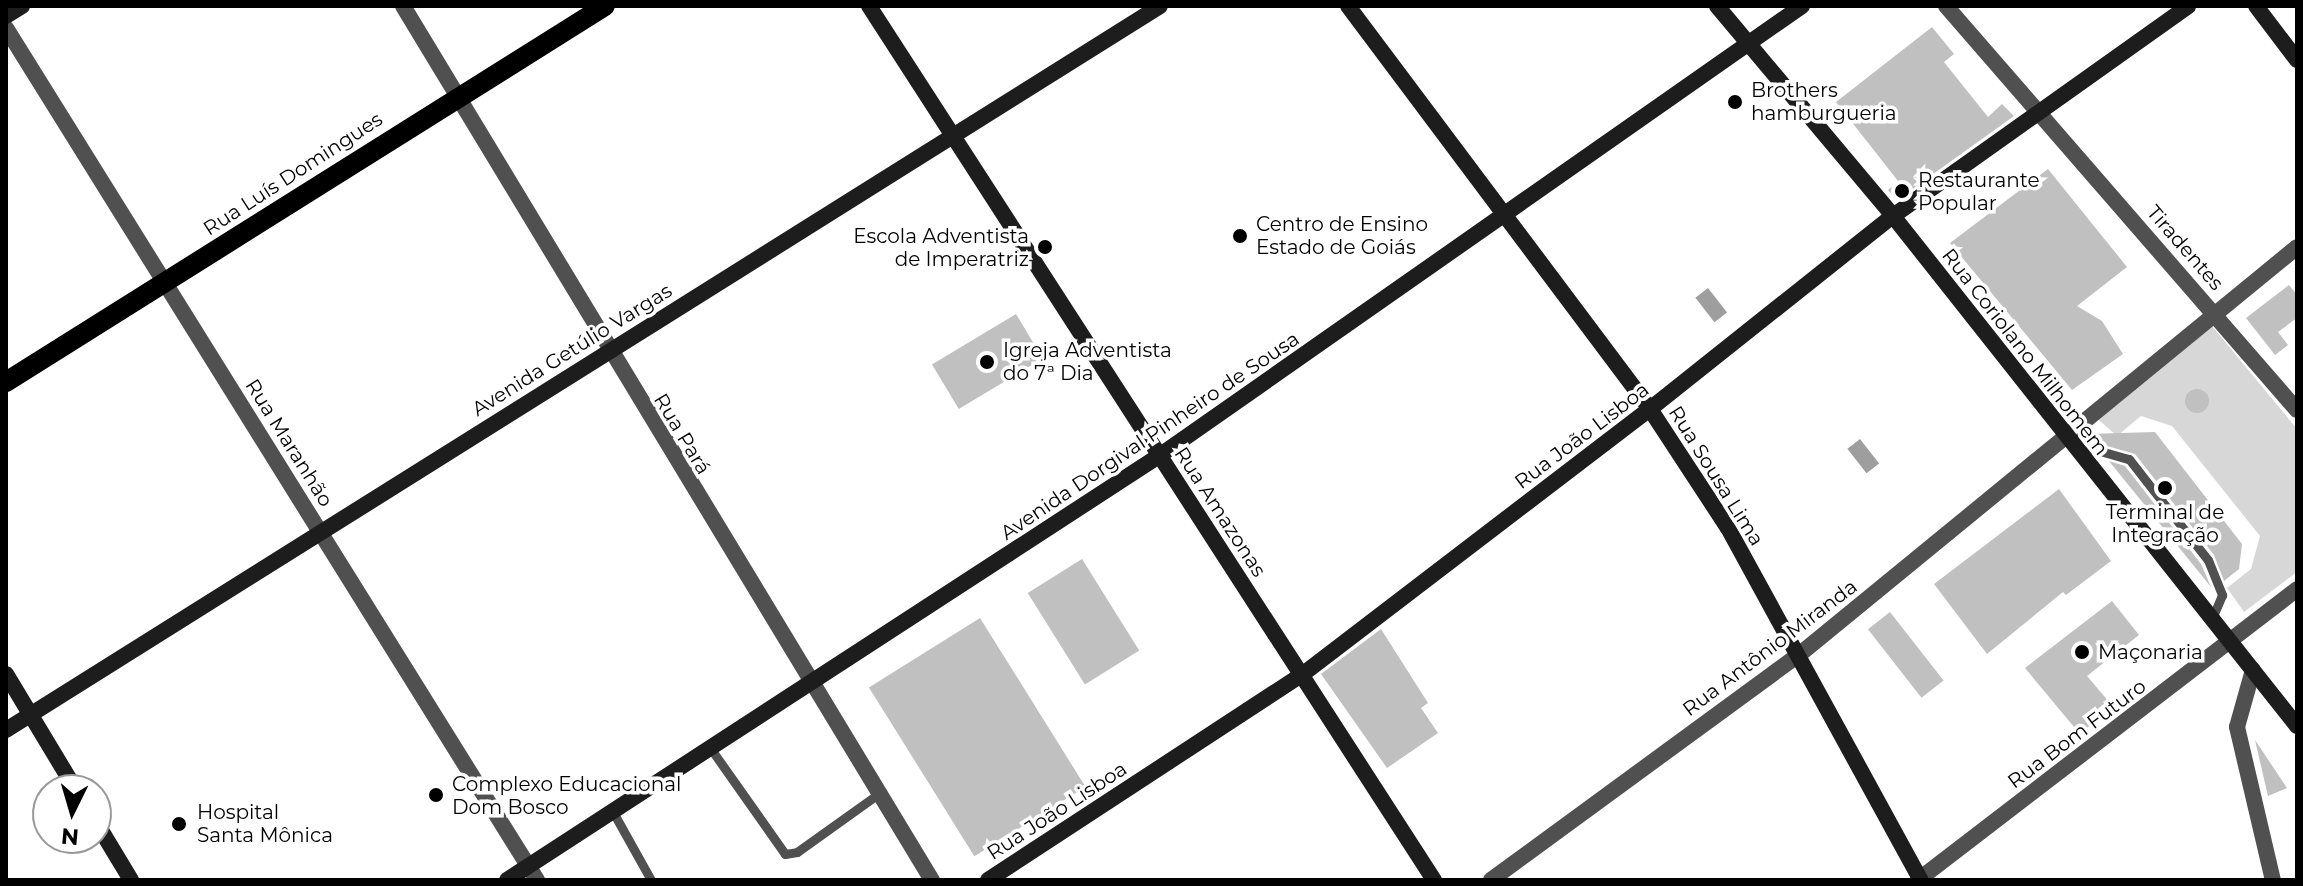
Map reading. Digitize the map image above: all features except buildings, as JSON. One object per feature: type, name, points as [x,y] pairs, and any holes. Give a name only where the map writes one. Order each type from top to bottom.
[{"type":"main road","name":"Rua Luís Domingues","points":[[6,382],[605,6]]},
{"type":"street","points":[[6,16],[22,6]]},
{"type":"street","name":"Rua Pará","points":[[403,6],[809,685],[932,880]]},
{"type":"street","name":"Rua Amazonas","points":[[869,6],[951,140],[1303,674],[1434,880]]},
{"type":"street","name":"Avenida Getúlio Vargas","points":[[6,730],[320,529],[951,140],[1160,6]]},
{"type":"street","name":"Rua Sousa Lima","points":[[1348,6],[1509,216],[1650,409],[1728,528],[1800,654],[1920,880]]},
{"type":"street","name":"Rua Coriolano Milhomem","points":[[1717,6],[1893,216],[2297,726]]},
{"type":"street","name":"Avenida Dorgival Pinheiro de Sousa","points":[[507,880],[532,873],[613,812],[1159,456],[1509,216],[1802,6]]},
{"type":"street","name":"Tiradentes","points":[[1946,6],[2297,410]]},
{"type":"street","name":"Rua João Lisboa","points":[[988,880],[1303,674],[1650,409],[1893,216],[2041,114],[2188,6]]},
{"type":"street","points":[[2256,6],[2297,60]]},
{"type":"street","name":"Rua Maranhão","points":[[6,28],[532,873]]},
{"type":"street","name":"Rua Antônio Miranda","points":[[1491,880],[1800,654],[2297,247]]},
{"type":"street","name":"Rua Bom Futuro","points":[[1920,880],[2297,589]]},
{"type":"street","points":[[2253,670],[2237,727],[2273,880]]},
{"type":"street","points":[[6,674],[66,774]]},
{"type":"street","points":[[112,849],[131,880]]},
{"type":"lane","points":[[2078,453],[2093,449],[2129,459],[2208,560],[2222,595],[2211,621]]},
{"type":"lane","points":[[711,749],[785,854],[797,852],[878,794]]},
{"type":"lane","points":[[613,812],[651,880]]},
{"type":"shaded area","points":[[1708,288],[1727,312],[1714,322],[1695,298]]},
{"type":"shaded area","points":[[2212,326],[2297,429],[2297,572],[2244,612],[2227,588],[2251,569],[2260,536],[2172,426],[2141,416],[2117,436],[2092,414]]},
{"type":"shaded area","points":[[1860,439],[1879,463],[1866,473],[1847,449]]},
{"type":"place","name":"Brothers hamburgueria","points":[[1735,102]]},
{"type":"place","name":"Restaurante Popular","points":[[1902,191]]},
{"type":"place","name":"Centro de Ensino Estado de Goiás","points":[[1240,236]]},
{"type":"place","name":"Escola Adventista de Imperatriz","points":[[1045,247]]},
{"type":"place","name":"Igreja Adventista do 7ª Dia","points":[[987,362]]},
{"type":"place","name":"Terminal de Integração","points":[[2165,488]]},
{"type":"place","name":"Maçonaria","points":[[2082,652]]},
{"type":"place","name":"Complexo Educacional Dom Bosco","points":[[436,795]]},
{"type":"place","name":"Hospital Santa Mônica","points":[[179,824]]}]
